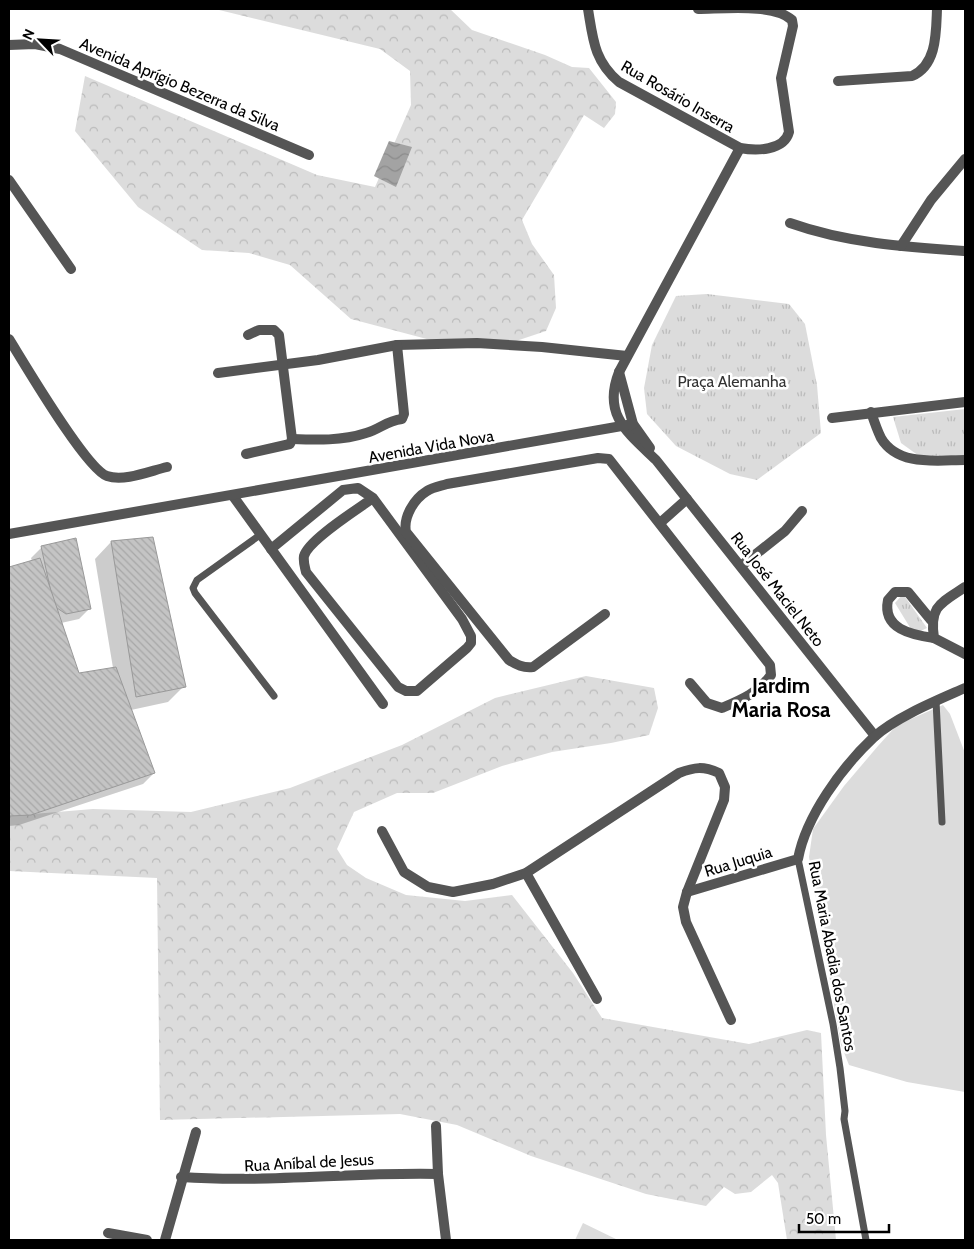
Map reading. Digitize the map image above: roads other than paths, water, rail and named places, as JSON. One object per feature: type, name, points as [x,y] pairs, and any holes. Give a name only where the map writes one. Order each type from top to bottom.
[{"type":"street","name":"Rua Rosário Inserra","points":[[588,9],[594,46],[606,71],[639,95],[740,148]]},
{"type":"street","points":[[698,9],[776,11],[788,16],[792,20],[781,78],[789,127],[786,140],[763,149],[740,148]]},
{"type":"street","points":[[838,81],[918,74],[931,56],[937,9]]},
{"type":"street","name":"Avenida Aprígio Bezerra da Silva","points":[[9,45],[34,44],[60,49],[309,154]]},
{"type":"street","name":"Rua José Maciel Neto","points":[[656,460],[622,427],[613,399],[614,384],[627,356],[740,148]]},
{"type":"street","points":[[901,246],[931,200],[965,159]]},
{"type":"street","points":[[9,180],[71,269]]},
{"type":"street","points":[[790,223],[845,238],[901,246],[965,251]]},
{"type":"street","points":[[246,454],[282,447],[290,444],[292,439],[279,335],[274,330],[259,330],[248,335]]},
{"type":"street","points":[[9,339],[79,448],[100,472],[116,477],[167,468]]},
{"type":"street","points":[[218,373],[318,360],[397,345],[477,343],[542,347],[627,356]]},
{"type":"street","points":[[292,439],[345,438],[365,434],[377,429],[385,422],[402,419],[404,414],[397,345]]},
{"type":"street","name":"Rua José Maciel Neto","points":[[619,372],[633,424],[656,460],[875,736]]},
{"type":"street","points":[[832,418],[965,402]]},
{"type":"street","points":[[871,412],[881,438],[896,454],[908,458],[965,460]]},
{"type":"street","name":"Avenida Vida Nova","points":[[9,534],[633,424]]},
{"type":"street","points":[[606,614],[533,667],[524,668],[516,664],[509,660],[406,532],[404,523],[410,510],[428,490],[447,484],[604,458],[615,464],[770,665],[771,675],[752,695],[722,708],[707,703],[690,684]]},
{"type":"street","points":[[271,548],[343,490],[358,488],[373,498],[462,619],[471,636],[471,643],[467,648],[417,691],[406,691],[398,687],[306,572],[304,565],[304,555],[314,542],[373,498]]},
{"type":"street","points":[[233,496],[383,704]]},
{"type":"street","points":[[660,523],[687,499]]},
{"type":"street","points":[[741,566],[784,531],[802,511]]},
{"type":"street","points":[[931,620],[938,605],[965,587]]},
{"type":"street","points":[[934,638],[931,620],[908,592],[895,592],[888,600],[886,608],[888,617],[900,630],[934,638],[965,654]]},
{"type":"street","name":"Rua Maria Abadia dos Santos","points":[[798,859],[801,843],[810,820],[842,775],[875,736],[919,709],[965,688]]},
{"type":"street","points":[[382,830],[404,872],[428,887],[453,892],[493,884],[526,873],[679,773],[696,767],[708,768],[720,773],[725,787],[724,800],[687,892],[683,907],[686,922],[731,1020]]},
{"type":"street","name":"Rua Juquia","points":[[687,892],[798,859]]},
{"type":"street","points":[[526,873],[597,999]]},
{"type":"street","points":[[436,1126],[438,1174],[446,1240]]},
{"type":"street","points":[[165,1240],[181,1177],[196,1132]]},
{"type":"street","name":"Rua Aníbal de Jesus","points":[[181,1177],[239,1180],[392,1173],[438,1174]]},
{"type":"street","points":[[108,1233],[147,1240]]},
{"type":"lane","points":[[260,535],[197,580],[193,588],[194,594],[274,696]]},
{"type":"lane","points":[[936,701],[942,822]]},
{"type":"lane","name":"Rua Maria Abadia dos Santos","points":[[798,859],[840,1068],[844,1119],[866,1240]]},
{"type":"water","points":[[389,141],[412,147],[396,187],[374,176]]},
{"type":"district","name":"Jardim Maria Rosa","points":[[781,698]]},
{"type":"park label","name":"Praça Alemanha","points":[[732,381]]}]
